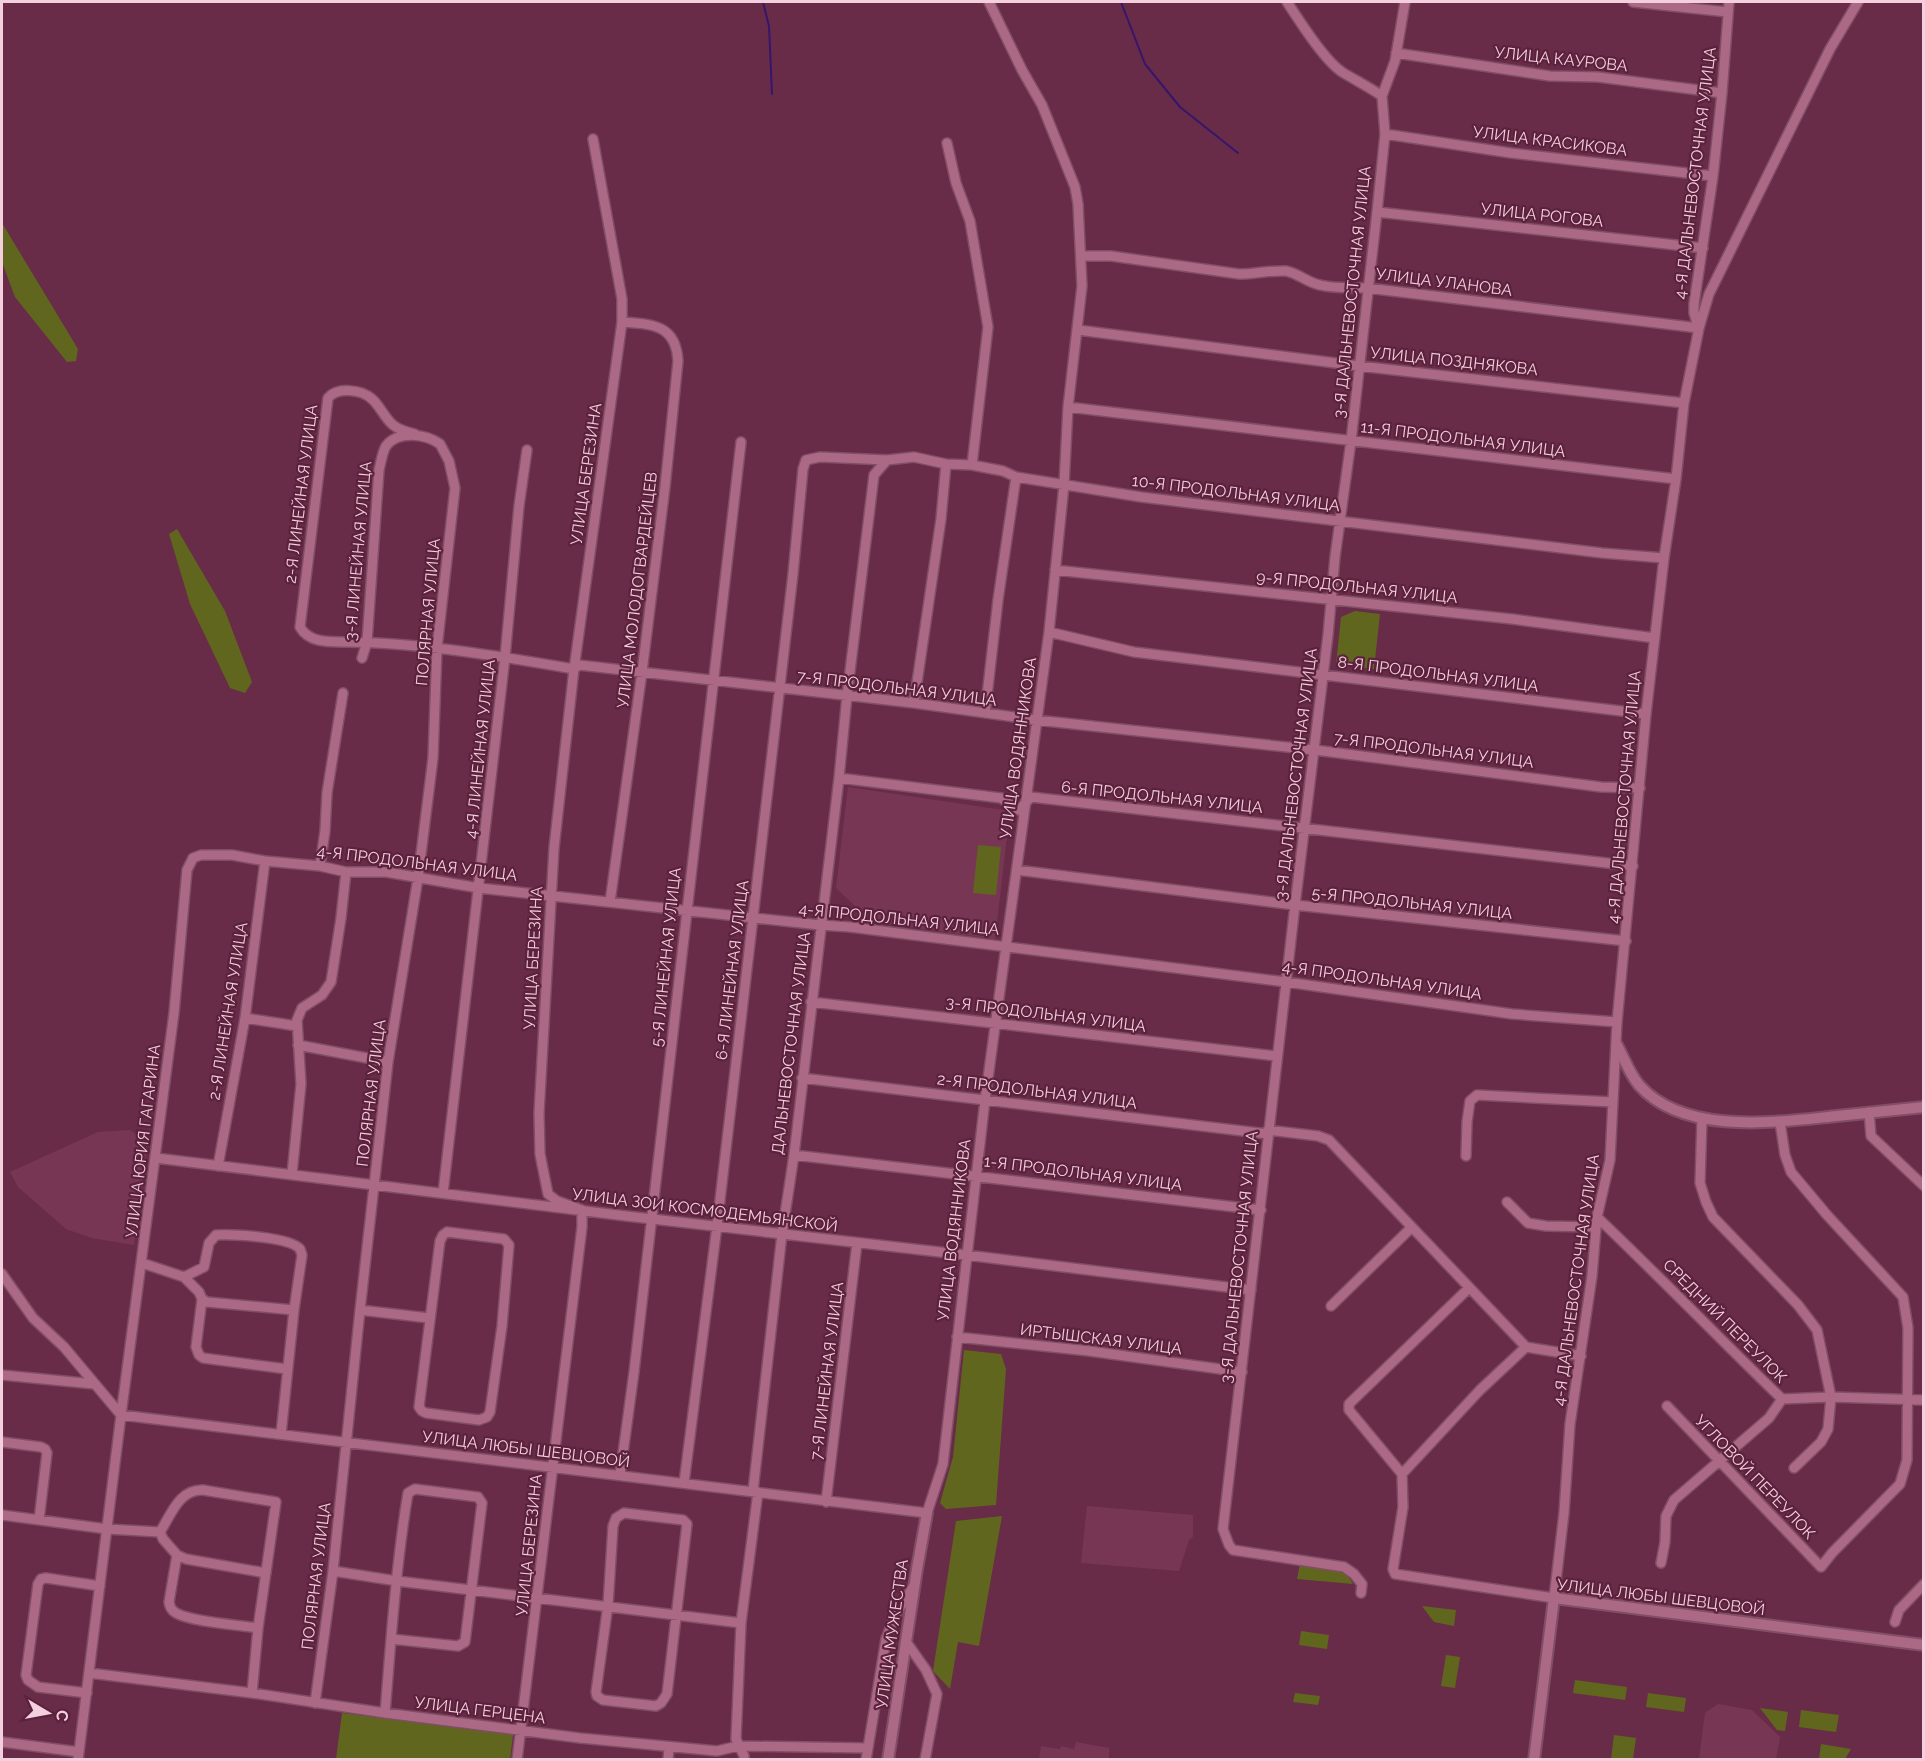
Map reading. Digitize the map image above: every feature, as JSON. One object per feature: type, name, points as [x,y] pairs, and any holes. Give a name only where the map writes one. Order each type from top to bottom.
[{"type":"street","name":"УЛИЦА ВОДЯННИКОВА","points":[[927,1513],[943,1464],[985,1100],[1049,633],[1064,485],[1068,407],[1082,286],[1075,187],[1042,105],[989,2]]},
{"type":"street","points":[[1287,2],[1332,63],[1382,96]]},
{"type":"street","name":"3-Я ДАЛЬНЕВОСТОЧНАЯ УЛИЦА","points":[[1361,1588],[1354,1574],[1344,1567],[1233,1551],[1223,1529],[1377,212],[1385,134],[1382,96],[1395,61],[1404,2]]},
{"type":"street","points":[[1633,2],[1728,12]]},
{"type":"street","name":"4-Я ДАЛЬНЕВОСТОЧНАЯ УЛИЦА","points":[[1554,1598],[1564,1513],[1570,1424],[1592,1276],[1597,1222],[1610,1160],[1617,1022],[1646,714],[1684,403],[1699,328],[1694,313],[1694,304],[1713,176],[1729,2]]},
{"type":"street","points":[[1699,328],[1709,294],[1830,49],[1858,2]]},
{"type":"street","name":"УЛИЦА КАУРОВА","points":[[1396,53],[1550,76],[1598,77],[1722,93]]},
{"type":"street","name":"УЛИЦА КРАСИКОВА","points":[[1385,134],[1511,153],[1713,176]]},
{"type":"street","name":"УЛИЦА БЕРЕЗИНА","points":[[517,1760],[581,1239],[582,1210],[557,1201],[549,1194],[540,1154],[539,1113],[554,848],[574,669],[621,322],[622,299],[593,139]]},
{"type":"street","points":[[947,143],[956,183],[970,221],[987,317],[987,339],[972,465]]},
{"type":"street","name":"УЛИЦА РОГОВА","points":[[1377,212],[1703,248]]},
{"type":"street","name":"УЛИЦА УЛАНОВА","points":[[1081,256],[1111,256],[1239,274],[1291,272],[1321,286],[1367,288],[1699,328]]},
{"type":"street","name":"УЛИЦА МОЛОДОГВАРДЕЙЦЕВ","points":[[610,902],[642,672],[678,361],[678,349],[664,330],[652,324],[621,322]]},
{"type":"street","name":"УЛИЦА ПОЗДНЯКОВА","points":[[1078,330],[1359,366],[1684,403]]},
{"type":"street","name":"2-Я ЛИНЕЙНАЯ УЛИЦА","points":[[367,642],[315,640],[306,635],[300,627],[328,398],[333,393],[341,391],[365,394],[393,425],[415,434]]},
{"type":"street","name":"11-Я ПРОДОЛЬНАЯ УЛИЦА","points":[[1068,407],[1676,479]]},
{"type":"street","name":"ПОЛЯРНАЯ УЛИЦА","points":[[315,1703],[333,1571],[388,1062],[418,878],[433,758],[437,648],[454,488],[449,461],[443,448],[437,441],[415,434]]},
{"type":"street","name":"3-Я ЛИНЕЙНАЯ УЛИЦА","points":[[362,658],[367,642],[379,470],[384,449],[394,439],[415,434]]},
{"type":"street","name":"5-Я ЛИНЕЙНАЯ УЛИЦА","points":[[620,1475],[741,442]]},
{"type":"street","name":"4-Я ЛИНЕЙНАЯ УЛИЦА","points":[[443,1193],[527,450]]},
{"type":"street","name":"10-Я ПРОДОЛЬНАЯ УЛИЦА","points":[[807,460],[820,458],[887,460],[914,457],[946,464],[972,465],[1003,471],[1016,477],[1141,497],[1602,553],[1664,558]]},
{"type":"street","name":"6-Я ЛИНЕЙНАЯ УЛИЦА","points":[[684,1483],[717,1226],[780,689],[802,469],[807,460]]},
{"type":"street","name":"ДАЛЬНЕВОСТОЧНАЯ УЛИЦА","points":[[744,1760],[736,1740],[741,1623],[782,1234],[794,1155],[820,926],[840,778],[847,696],[874,475],[887,460]]},
{"type":"street","points":[[914,703],[941,519],[946,464]]},
{"type":"street","points":[[986,713],[998,600],[1016,477]]},
{"type":"street","name":"9-Я ПРОДОЛЬНАЯ УЛИЦА","points":[[1055,570],[1512,619],[1655,638]]},
{"type":"street","name":"8-Я ПРОДОЛЬНАЯ УЛИЦА","points":[[1049,633],[1134,652],[1646,714]]},
{"type":"street","name":"7-Я ПРОДОЛЬНАЯ УЛИЦА","points":[[367,642],[437,648],[574,669],[579,665],[914,703],[1036,720],[1315,750],[1602,787],[1640,788]]},
{"type":"street","points":[[320,866],[326,831],[327,793],[343,693]]},
{"type":"street","name":"6-Я ПРОДОЛЬНАЯ УЛИЦА","points":[[840,778],[1001,798],[1020,810],[1031,797],[1633,866]]},
{"type":"street","name":"4-Я ПРОДОЛЬНАЯ УЛИЦА","points":[[187,870],[193,858],[201,855],[232,855],[265,861],[320,866],[346,872],[386,872],[479,888],[820,926],[850,927],[1005,946],[1512,1014],[1617,1022]]},
{"type":"street","name":"2-Я ЛИНЕЙНАЯ УЛИЦА","points":[[218,1166],[245,1018],[265,861]]},
{"type":"street","name":"УЛИЦА ЮРИЯ ГАГАРИНА","points":[[78,1756],[174,1013],[187,870]]},
{"type":"street","name":"5-Я ПРОДОЛЬНАЯ УЛИЦА","points":[[1017,870],[1295,905],[1626,941]]},
{"type":"street","points":[[292,1174],[301,1084],[297,1026],[302,1008],[322,995],[331,982],[346,872]]},
{"type":"street","name":"3-Я ПРОДОЛЬНАЯ УЛИЦА","points":[[811,1002],[1277,1056]]},
{"type":"street","points":[[245,1018],[297,1026]]},
{"type":"street","points":[[298,1045],[388,1062]]},
{"type":"street","points":[[1617,1045],[1640,1086],[1657,1100],[1676,1110],[1702,1118],[1779,1122],[1923,1107]]},
{"type":"street","name":"2-Я ПРОДОЛЬНАЯ УЛИЦА","points":[[802,1078],[1318,1136],[1329,1140],[1526,1347]]},
{"type":"street","points":[[1466,1156],[1470,1101],[1477,1095],[1613,1102]]},
{"type":"street","points":[[1869,1112],[1871,1136],[1923,1186]]},
{"type":"street","points":[[1702,1118],[1700,1183],[1713,1217],[1798,1305],[1817,1330],[1831,1397],[1828,1428],[1821,1442],[1810,1455],[1794,1468]]},
{"type":"street","points":[[1779,1122],[1785,1155],[1791,1172],[1827,1215],[1903,1297],[1908,1328],[1908,1400]]},
{"type":"street","name":"1-Я ПРОДОЛЬНАЯ УЛИЦА","points":[[794,1155],[1261,1210]]},
{"type":"street","name":"УЛИЦА ЗОИ КОСМОДЕМЬЯНСКОЙ","points":[[156,1158],[1251,1290]]},
{"type":"street","points":[[1507,1202],[1527,1223],[1546,1226],[1597,1222]]},
{"type":"street","name":"СРЕДНИЙ ПЕРЕУЛОК","points":[[1597,1222],[1661,1278],[1782,1399],[1831,1397],[1923,1400]]},
{"type":"street","points":[[1331,1306],[1411,1228]]},
{"type":"street","points":[[447,1232],[500,1238],[507,1242],[510,1250],[502,1326],[490,1412],[487,1417],[479,1420],[426,1413],[419,1407],[429,1318],[440,1241],[443,1235],[447,1232]]},
{"type":"street","points":[[184,1277],[204,1267],[209,1242],[216,1235],[248,1236],[292,1243],[300,1249],[302,1255],[281,1434]]},
{"type":"street","name":"7-Я ЛИНЕЙНАЯ УЛИЦА","points":[[826,1502],[857,1243]]},
{"type":"street","points":[[142,1263],[184,1277],[199,1292],[202,1299],[196,1347],[203,1358],[287,1369]]},
{"type":"street","points":[[2,1274],[33,1318],[64,1347],[121,1415]]},
{"type":"street","points":[[1469,1288],[1349,1404],[1349,1410],[1402,1474],[1480,1390],[1526,1347],[1581,1356]]},
{"type":"street","points":[[202,1299],[207,1302],[294,1310]]},
{"type":"street","points":[[360,1310],[429,1318]]},
{"type":"street","name":"ИРТЫШСКАЯ УЛИЦА","points":[[957,1337],[1089,1351],[1242,1372]]},
{"type":"street","points":[[2,1375],[94,1384]]},
{"type":"street","points":[[1661,1563],[1666,1516],[1674,1500],[1769,1418],[1782,1399]]},
{"type":"street","name":"УГЛОВОЙ ПЕРЕУЛОК","points":[[1666,1406],[1821,1567],[1900,1484],[1907,1461],[1908,1400]]},
{"type":"street","name":"УЛИЦА ЛЮБЫ ШЕВЦОВОЙ","points":[[121,1415],[927,1513]]},
{"type":"street","points":[[2,1442],[45,1449],[47,1453],[39,1520]]},
{"type":"street","name":"УЛИЦА ЛЮБЫ ШЕВЦОВОЙ","points":[[1402,1474],[1402,1507],[1393,1569],[1395,1574],[1554,1598],[1923,1645]]},
{"type":"street","points":[[385,1713],[391,1639],[397,1581],[408,1493],[415,1489],[474,1495],[482,1503],[465,1642],[458,1646],[391,1639]]},
{"type":"street","points":[[160,1532],[182,1497],[197,1490],[276,1502],[258,1628],[252,1693]]},
{"type":"street","points":[[624,1513],[686,1521],[688,1527],[667,1694],[661,1703],[652,1706],[603,1700],[597,1696],[608,1605],[613,1526],[616,1518],[624,1513]]},
{"type":"street","name":"УЛИЦА МУЖЕСТВА","points":[[888,1760],[927,1513]]},
{"type":"street","points":[[2,1515],[107,1529],[160,1532]]},
{"type":"street","points":[[160,1532],[177,1555],[186,1559],[266,1573]]},
{"type":"street","points":[[177,1555],[169,1602],[171,1609],[187,1617],[258,1628]]},
{"type":"street","points":[[333,1571],[538,1599],[608,1605],[741,1623]]},
{"type":"street","points":[[87,1693],[38,1687],[28,1680],[26,1675],[38,1584],[41,1579],[100,1586]]},
{"type":"street","points":[[1895,1622],[1899,1610],[1923,1584]]},
{"type":"street","points":[[866,1760],[886,1639],[895,1616],[914,1585]]},
{"type":"street","points":[[1534,1760],[1554,1598]]},
{"type":"street","points":[[906,1643],[926,1671],[937,1694],[925,1760]]},
{"type":"street","name":"УЛИЦА ГЕРЦЕНА","points":[[89,1673],[252,1693],[522,1731],[669,1747],[717,1751],[738,1746],[868,1748]]},
{"type":"street","points":[[2,1742],[78,1756]]},
{"type":"street","points":[[668,1760],[669,1747]]},
{"type":"shaded area","points":[[848,787],[1010,811],[995,939],[872,922],[836,888]]},
{"type":"shaded area","points":[[130,1130],[148,1142],[134,1245],[92,1238],[66,1229],[18,1187],[10,1172],[98,1132]]},
{"type":"shaded area","points":[[1087,1506],[1193,1515],[1193,1537],[1189,1540],[1179,1571],[1081,1563]]},
{"type":"shaded area","points":[[1718,1704],[1752,1710],[1780,1737],[1776,1759],[1699,1759],[1705,1713]]},
{"type":"shaded area","points":[[1076,1742],[1109,1748],[1109,1759],[1039,1759],[1041,1746],[1060,1749],[1061,1746],[1074,1749]]},
{"type":"green space","points":[[2,223],[78,349],[76,361],[67,362],[15,297],[2,262]]},
{"type":"green space","points":[[177,529],[225,611],[252,682],[245,693],[230,688],[190,604],[169,534]]},
{"type":"green space","points":[[1355,611],[1380,614],[1374,669],[1336,665],[1341,617]]},
{"type":"green space","points":[[978,845],[1001,847],[996,895],[973,893]]},
{"type":"green space","points":[[964,1350],[1001,1354],[1006,1369],[996,1505],[946,1509],[940,1503],[953,1457]]},
{"type":"green space","points":[[1002,1516],[979,1646],[958,1642],[950,1689],[933,1671],[956,1521]]},
{"type":"green space","points":[[1300,1564],[1337,1570],[1349,1578],[1353,1584],[1297,1579]]},
{"type":"green space","points":[[1422,1606],[1456,1610],[1454,1626],[1434,1622]]},
{"type":"green space","points":[[1301,1631],[1329,1635],[1327,1649],[1299,1645]]},
{"type":"green space","points":[[1446,1655],[1460,1657],[1455,1688],[1441,1686]]},
{"type":"green space","points":[[1575,1680],[1627,1687],[1625,1700],[1573,1693]]},
{"type":"green space","points":[[1295,1693],[1320,1696],[1318,1705],[1293,1702]]},
{"type":"green space","points":[[1648,1693],[1686,1698],[1684,1712],[1646,1707]]},
{"type":"green space","points":[[1760,1708],[1788,1712],[1785,1731],[1777,1730]]},
{"type":"green space","points":[[1801,1710],[1839,1715],[1836,1732],[1799,1727]]},
{"type":"green space","points":[[342,1713],[513,1735],[510,1759],[336,1759]]},
{"type":"green space","points":[[1614,1735],[1636,1738],[1633,1759],[1611,1759]]},
{"type":"green space","points":[[1821,1744],[1851,1749],[1845,1759],[1819,1759]]},
{"type":"waterway","points":[[763,2],[769,26],[772,94]]},
{"type":"waterway","points":[[1121,2],[1145,64],[1180,107],[1238,153]]}]
